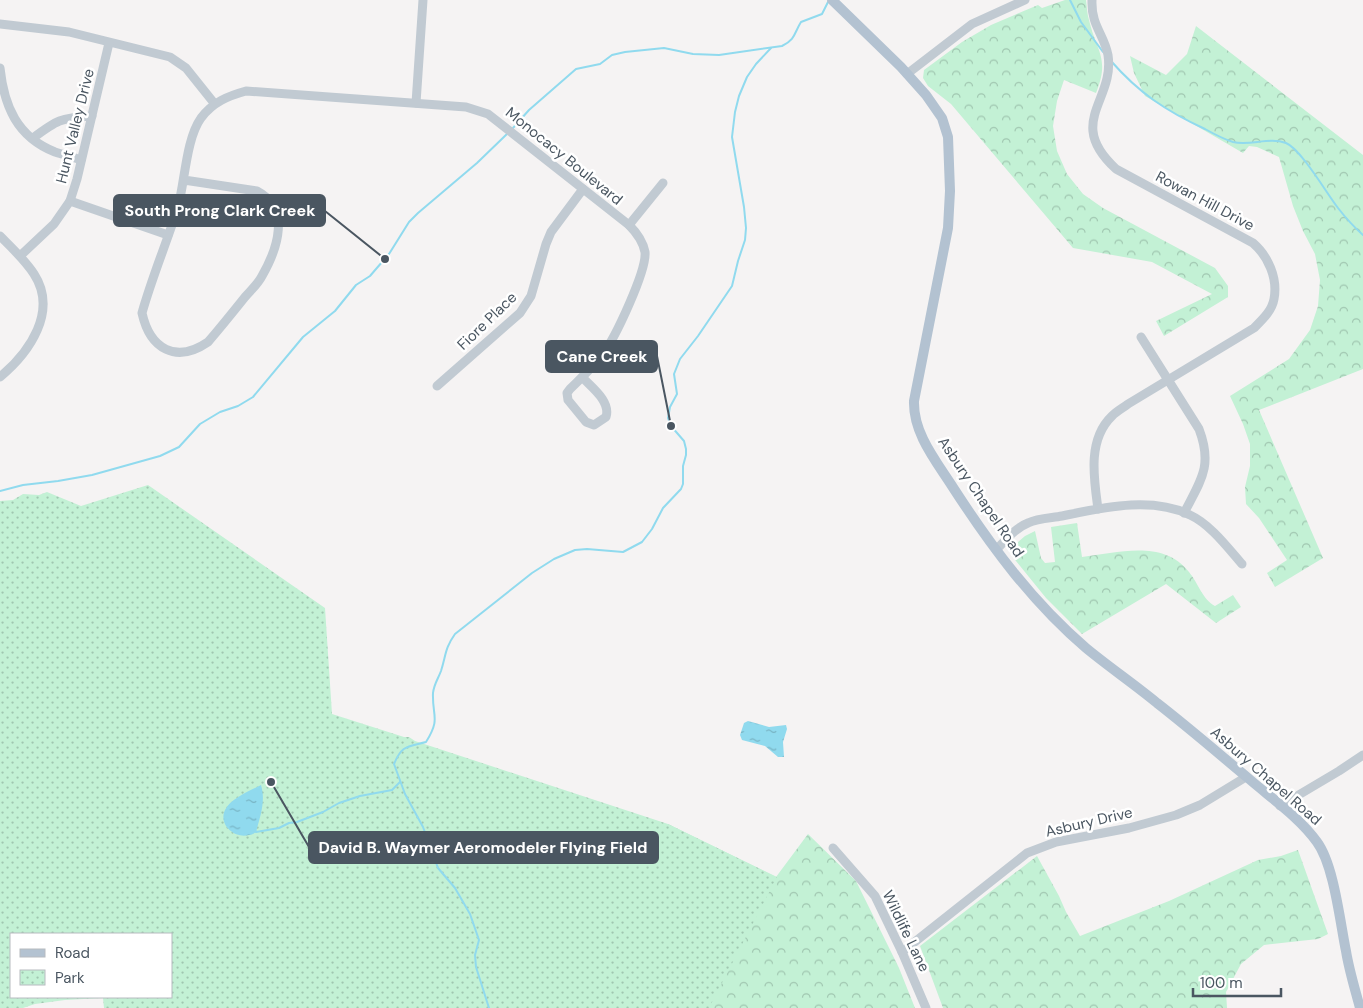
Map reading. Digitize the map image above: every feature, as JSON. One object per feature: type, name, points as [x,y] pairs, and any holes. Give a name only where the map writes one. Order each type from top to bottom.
[{"type":"main road","name":"Asbury Chapel Road","points":[[835,3],[907,74],[926,96],[942,118],[948,137],[950,154],[948,228],[914,401],[914,416],[921,434],[942,470],[996,550],[1070,634],[1157,703],[1311,834],[1321,848],[1330,876],[1360,1008]]},
{"type":"street","points":[[416,103],[423,0]]},
{"type":"street","points":[[907,74],[972,24],[1025,0]]},
{"type":"street","name":"Rowan Hill Drive","points":[[1092,0],[1094,22],[1108,53],[1106,79],[1094,113],[1093,124],[1096,143],[1101,152],[1116,169],[1253,243],[1260,249],[1268,261],[1274,276],[1274,300],[1264,318],[1254,328],[1111,416],[1101,432],[1095,454],[1093,472],[1098,509]]},
{"type":"street","points":[[0,24],[69,32],[170,57],[186,68],[214,104]]},
{"type":"street","name":"Hunt Valley Drive","points":[[20,256],[54,224],[70,201],[109,43]]},
{"type":"street","points":[[0,68],[2,87],[9,110],[21,127],[33,138],[54,151],[81,160]]},
{"type":"street","name":"Monocacy Boulevard","points":[[184,180],[257,191],[274,204],[278,213],[279,226],[273,251],[261,278],[208,342],[200,348],[189,352],[179,352],[163,348],[153,339],[145,327],[142,313],[178,206],[193,136],[201,119],[214,104],[232,95],[246,91],[416,103],[473,109],[488,114],[629,225],[643,246],[645,262],[632,298],[609,345],[597,361],[570,389],[567,393],[568,400],[586,422],[594,425],[606,417],[607,408],[601,398],[582,377]]},
{"type":"street","points":[[33,138],[54,122],[68,117],[92,116]]},
{"type":"street","points":[[629,225],[663,183]]},
{"type":"street","name":"Fiore Place","points":[[437,386],[520,313],[531,296],[551,232],[583,189]]},
{"type":"street","points":[[70,201],[168,235]]},
{"type":"street","points":[[0,236],[20,256],[34,274],[43,292],[44,304],[37,332],[12,367],[0,377]]},
{"type":"street","points":[[1141,336],[1199,429],[1205,445],[1206,462],[1202,479],[1184,513]]},
{"type":"street","points":[[996,550],[1018,528],[1030,522],[1098,509],[1141,505],[1172,508],[1191,515],[1215,534],[1242,564]]},
{"type":"street","points":[[1280,806],[1363,755]]},
{"type":"street","name":"Asbury Drive","points":[[902,952],[1028,853],[1056,842],[1129,828],[1176,815],[1200,805],[1246,777]]},
{"type":"street","name":"Wildlife Lane","points":[[833,848],[875,896],[926,1008]]},
{"type":"green space","points":[[1065,0],[1086,0],[1088,18],[1102,63],[1100,81],[1096,93],[1064,80],[1057,101],[1053,126],[1057,151],[1067,174],[1083,194],[1103,208],[1215,268],[1228,286],[1228,297],[1164,336],[1156,321],[1212,294],[1152,262],[1073,248],[951,104],[928,86],[923,78],[924,70],[962,42],[991,25],[1038,5],[1042,8]]},
{"type":"green space","points":[[1196,26],[1363,155],[1363,369],[1259,410],[1323,558],[1275,587],[1267,573],[1287,560],[1259,518],[1246,504],[1245,487],[1250,466],[1250,444],[1230,396],[1289,359],[1310,330],[1318,306],[1320,280],[1315,254],[1293,206],[1279,157],[1257,147],[1249,146],[1243,153],[1145,96],[1134,73],[1130,56],[1166,75],[1187,54]]},
{"type":"green space","points":[[148,485],[325,608],[332,714],[409,737],[415,741],[668,824],[777,877],[709,1008],[104,1008],[103,998],[65,1000],[35,1004],[23,1008],[0,1008],[0,501],[13,500],[23,494],[39,495],[47,492],[81,506]]},
{"type":"green space","points":[[1077,523],[1082,557],[1125,551],[1153,552],[1166,555],[1178,562],[1189,572],[1204,596],[1215,606],[1233,595],[1241,607],[1216,623],[1166,584],[1082,634],[1046,598],[1012,556],[1010,549],[1025,536],[1035,531],[1041,558],[1045,563],[1055,562],[1051,527]]},
{"type":"green space","points":[[668,824],[776,877],[808,834],[856,881],[899,968],[915,1008],[514,1008]]},
{"type":"green space","points":[[1298,850],[1328,934],[1318,939],[1264,945],[1241,964],[1226,992],[1227,1008],[943,1008],[920,946],[1037,856],[1080,936],[1169,901],[1258,860],[1281,856]]},
{"type":"water","points":[[748,721],[769,727],[786,725],[787,729],[783,742],[784,757],[778,757],[765,746],[742,740],[740,735],[744,723]]},
{"type":"water","points":[[261,785],[263,803],[256,832],[244,836],[233,833],[224,821],[225,810],[236,798]]},
{"type":"waterway","points":[[1070,0],[1081,22],[1103,52]]},
{"type":"waterway","points":[[513,128],[529,110],[576,69],[600,64],[612,55],[625,52],[664,48],[693,54],[719,55],[782,46],[792,38],[801,22],[822,14],[828,2]]},
{"type":"waterway","points":[[489,1008],[476,967],[475,955],[479,940],[470,914],[455,888],[438,868],[423,827],[405,794],[394,764],[403,750],[426,742],[431,734],[435,722],[433,701],[435,684],[441,671],[447,648],[455,634],[532,573],[554,559],[575,550],[623,552],[642,542],[652,529],[663,508],[681,489],[686,449],[684,441],[671,426],[668,418],[670,407],[677,394],[674,374],[680,359],[732,286],[745,240],[746,228],[732,137],[735,112],[747,77],[771,48]]},
{"type":"waterway","points":[[1111,61],[1132,83],[1154,100],[1219,136],[1239,143],[1280,141],[1292,147],[1341,211],[1363,235]]},
{"type":"waterway","points":[[0,491],[23,485],[92,475],[160,456],[179,447],[200,424],[220,412],[238,406],[253,397],[303,337],[335,311],[356,285],[370,276],[389,254],[409,222],[477,163],[508,133]]},
{"type":"waterway","points":[[255,830],[256,832],[279,828],[323,812],[339,803],[360,796],[392,790],[400,782]]},
{"type":"place","name":"South Prong Clark Creek","points":[[385,259]]},
{"type":"place","name":"Cane Creek","points":[[671,426]]},
{"type":"place","name":"David B. Waymer Aeromodeler Flying Field","points":[[271,782]]}]
